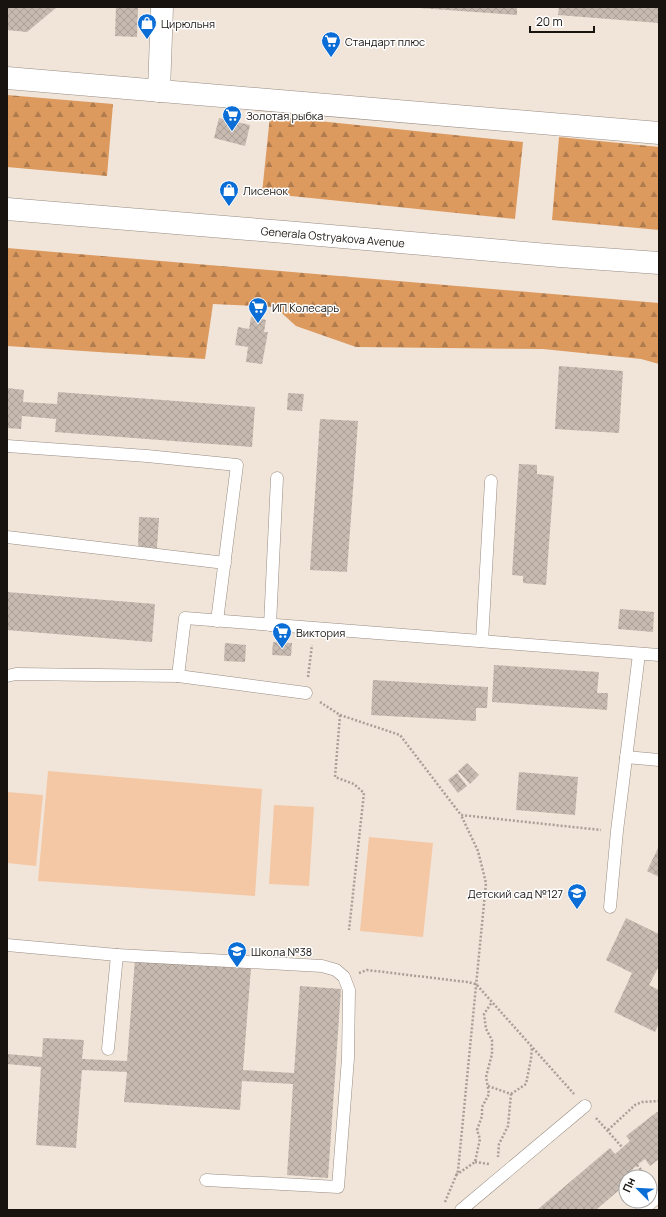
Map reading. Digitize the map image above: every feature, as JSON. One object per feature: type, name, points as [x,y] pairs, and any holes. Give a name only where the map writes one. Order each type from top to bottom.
[{"type":"street","points":[[159,91],[162,7]]},
{"type":"street","points":[[7,78],[659,134]]},
{"type":"street","name":"Generala Ostryakova Avenue","points":[[7,209],[659,263]]},
{"type":"lane","points":[[7,446],[147,456],[237,465],[217,621]]},
{"type":"lane","points":[[270,625],[277,478]]},
{"type":"lane","points":[[482,642],[491,481]]},
{"type":"lane","points":[[7,536],[225,563]]},
{"type":"lane","points":[[178,676],[185,618],[659,655]]},
{"type":"lane","points":[[610,907],[617,832],[639,654]]},
{"type":"lane","points":[[7,676],[16,674],[178,676],[306,693]]},
{"type":"lane","points":[[626,757],[659,760]]},
{"type":"lane","points":[[7,945],[117,954],[322,966],[336,970],[344,977],[349,990],[348,1058],[338,1187],[206,1180]]},
{"type":"lane","points":[[108,1049],[117,954]]},
{"type":"lane","points":[[461,1210],[585,1106]]},
{"type":"lane","points":[[642,1210],[659,1196]]},
{"type":"path","points":[[315,628],[306,693],[340,715],[400,735],[460,815],[478,851],[486,883],[458,1171],[445,1202]]},
{"type":"path","points":[[340,715],[335,777],[354,784],[364,793],[349,930]]},
{"type":"path","points":[[460,815],[617,832]]},
{"type":"path","points":[[344,977],[367,970],[476,984],[622,1147]]},
{"type":"path","points":[[456,1175],[475,1162],[480,1139],[477,1130],[482,1116],[482,1107],[489,1094],[486,1077],[492,1054],[492,1040],[486,1029],[484,1014],[492,1002]]},
{"type":"path","points":[[511,1094],[526,1084],[532,1047]]},
{"type":"path","points":[[488,1086],[511,1094]]},
{"type":"path","points":[[498,1159],[499,1144],[508,1126],[511,1094]]},
{"type":"path","points":[[608,1130],[635,1105],[642,1102],[659,1101]]},
{"type":"path","points":[[475,1162],[490,1165]]},
{"type":"path","points":[[637,1165],[640,1169]]},
{"type":"green space","points":[[7,95],[113,104],[107,176],[7,167]]},
{"type":"green space","points":[[270,116],[523,142],[515,219],[262,193]]},
{"type":"green space","points":[[559,137],[659,147],[659,230],[552,220]]},
{"type":"green space","points":[[7,248],[659,303],[659,364],[641,359],[543,349],[356,347],[296,326],[275,307],[213,304],[205,359],[7,346]]},
{"type":"shaded area","points":[[48,771],[262,789],[255,896],[38,881]]},
{"type":"shaded area","points":[[7,792],[43,795],[36,866],[7,863]]},
{"type":"shaded area","points":[[274,805],[314,807],[309,886],[269,884]]},
{"type":"shaded area","points":[[369,837],[433,843],[423,937],[360,931]]},
{"type":"building","points":[[7,7],[57,7],[27,32],[7,30]]},
{"type":"building","points":[[116,7],[138,7],[137,37],[115,36]]},
{"type":"building","points":[[517,7],[517,15],[419,8]]},
{"type":"building","points":[[559,7],[659,7],[659,23],[558,15]]},
{"type":"building","name":"Золотая рыбка","points":[[219,118],[250,125],[245,146],[214,138]]},
{"type":"building","points":[[251,317],[266,320],[264,332],[268,332],[262,364],[246,362],[248,347],[235,345],[238,327],[249,329]]},
{"type":"building","points":[[559,366],[623,371],[619,433],[555,429]]},
{"type":"building","points":[[7,388],[24,390],[23,402],[57,404],[58,392],[255,407],[252,447],[55,432],[56,419],[22,416],[21,429],[7,428]]},
{"type":"building","points":[[288,393],[304,394],[302,411],[287,410]]},
{"type":"building","points":[[320,419],[358,421],[347,572],[310,570]]},
{"type":"building","points":[[519,464],[537,465],[537,474],[554,476],[546,585],[523,583],[523,576],[512,575]]},
{"type":"building","points":[[139,517],[159,518],[157,548],[138,547]]},
{"type":"building","points":[[7,592],[155,604],[152,642],[7,630]]},
{"type":"building","points":[[620,609],[654,612],[653,632],[618,629]]},
{"type":"building","name":"Виктория","points":[[273,642],[292,643],[291,656],[272,655]]},
{"type":"building","points":[[225,643],[246,645],[245,662],[224,661]]},
{"type":"building","points":[[494,665],[599,672],[597,693],[608,693],[607,710],[492,702]]},
{"type":"building","points":[[373,680],[488,687],[487,708],[476,708],[476,721],[371,715]]},
{"type":"building","points":[[467,763],[479,775],[470,784],[458,771]]},
{"type":"building","points":[[519,772],[578,777],[575,815],[516,810]]},
{"type":"building","points":[[457,773],[467,786],[458,793],[448,780]]},
{"type":"building","points":[[659,846],[659,877],[647,871]]},
{"type":"building","points":[[626,918],[659,934],[659,966],[649,985],[659,990],[659,1023],[655,1032],[614,1012],[632,973],[606,960]]},
{"type":"building","points":[[135,959],[251,968],[243,1070],[294,1073],[300,986],[341,989],[328,1178],[287,1175],[293,1084],[242,1081],[240,1110],[124,1102],[127,1072],[82,1070],[76,1148],[36,1145],[41,1067],[7,1064],[7,1054],[42,1057],[43,1038],[84,1040],[82,1059],[127,1061]]},
{"type":"building","points":[[659,1112],[659,1159],[650,1166],[645,1159],[633,1169],[618,1169],[618,1191],[596,1210],[537,1210],[610,1148],[615,1154],[630,1141],[626,1136]]},
{"type":"place","name":"Цирюльня","points":[[147,40]]},
{"type":"place","name":"Стандарт плюс","points":[[331,58]]},
{"type":"place","name":"Золотая рыбка","points":[[232,132]]},
{"type":"place","name":"Лисенок","points":[[229,207]]},
{"type":"place","name":"ИП Колесарь","points":[[258,324]]},
{"type":"place","name":"Виктория","points":[[282,649]]},
{"type":"place","name":"Детский сад №127","points":[[577,910]]},
{"type":"place","name":"Школа №38","points":[[237,968]]}]
